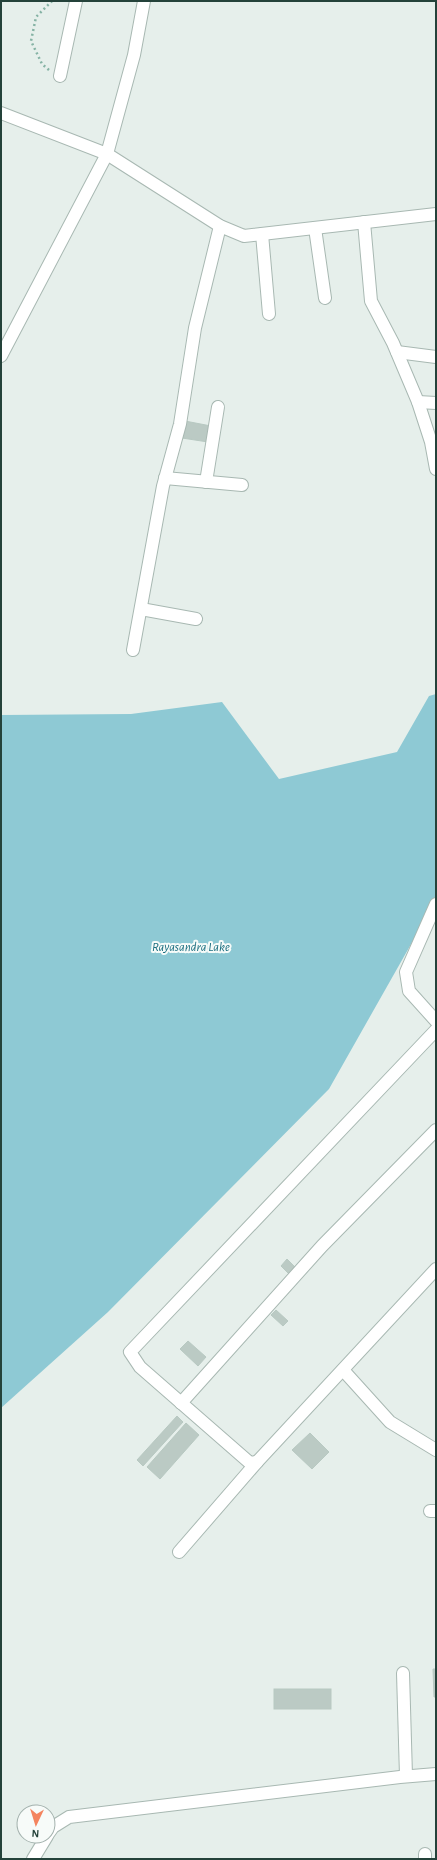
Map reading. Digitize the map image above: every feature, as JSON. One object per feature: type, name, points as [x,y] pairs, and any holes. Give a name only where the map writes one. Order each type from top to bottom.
[{"type":"street","points":[[60,76],[76,1]]},
{"type":"street","points":[[1,356],[107,154],[134,55],[144,1]]},
{"type":"street","points":[[1,113],[107,154],[220,226],[244,236],[436,214]]},
{"type":"street","points":[[364,222],[371,301],[397,352],[418,402],[433,443],[436,469]]},
{"type":"street","points":[[133,650],[165,478],[180,424],[195,328],[220,226]]},
{"type":"street","points":[[315,228],[325,298]]},
{"type":"street","points":[[262,234],[269,314]]},
{"type":"street","points":[[397,352],[436,356]]},
{"type":"street","points":[[418,402],[436,403]]},
{"type":"street","points":[[206,482],[218,407]]},
{"type":"street","points":[[165,478],[242,485]]},
{"type":"street","points":[[141,609],[196,619]]},
{"type":"street","points":[[436,904],[406,972],[409,991],[436,1021]]},
{"type":"street","points":[[257,1462],[250,1463],[140,1367],[130,1352],[436,1030]]},
{"type":"street","points":[[181,1403],[322,1246],[436,1130]]},
{"type":"street","points":[[178,1552],[257,1462],[436,1269]]},
{"type":"street","points":[[342,1370],[390,1422],[436,1450]]},
{"type":"street","points":[[403,1673],[406,1776]]},
{"type":"street","points":[[56,1824],[69,1817],[406,1776],[436,1774]]},
{"type":"street","points":[[33,1859],[42,1844]]},
{"type":"path","points":[[52,1],[36,17],[31,41],[42,64],[60,76]]},
{"type":"water","name":"Rayasandra Lake","points":[[436,694],[436,900],[329,1089],[108,1312],[1,1408],[1,715],[131,714],[222,702],[279,779],[397,752],[429,696]]},
{"type":"building","points":[[185,421],[211,426],[208,442],[182,438]]},
{"type":"building","points":[[287,1259],[295,1267],[288,1273],[281,1266]]},
{"type":"building","points":[[276,1310],[288,1321],[283,1326],[271,1315]]},
{"type":"building","points":[[188,1341],[206,1357],[198,1366],[180,1349]]},
{"type":"building","points":[[177,1416],[183,1422],[143,1466],[137,1460]]},
{"type":"building","points":[[186,1423],[199,1435],[160,1479],[147,1467]]},
{"type":"building","points":[[310,1433],[329,1452],[312,1469],[292,1450]]},
{"type":"building","points":[[433,1669],[436,1669],[436,1697],[434,1697]]},
{"type":"building","points":[[274,1689],[331,1689],[331,1709],[274,1709]]}]
